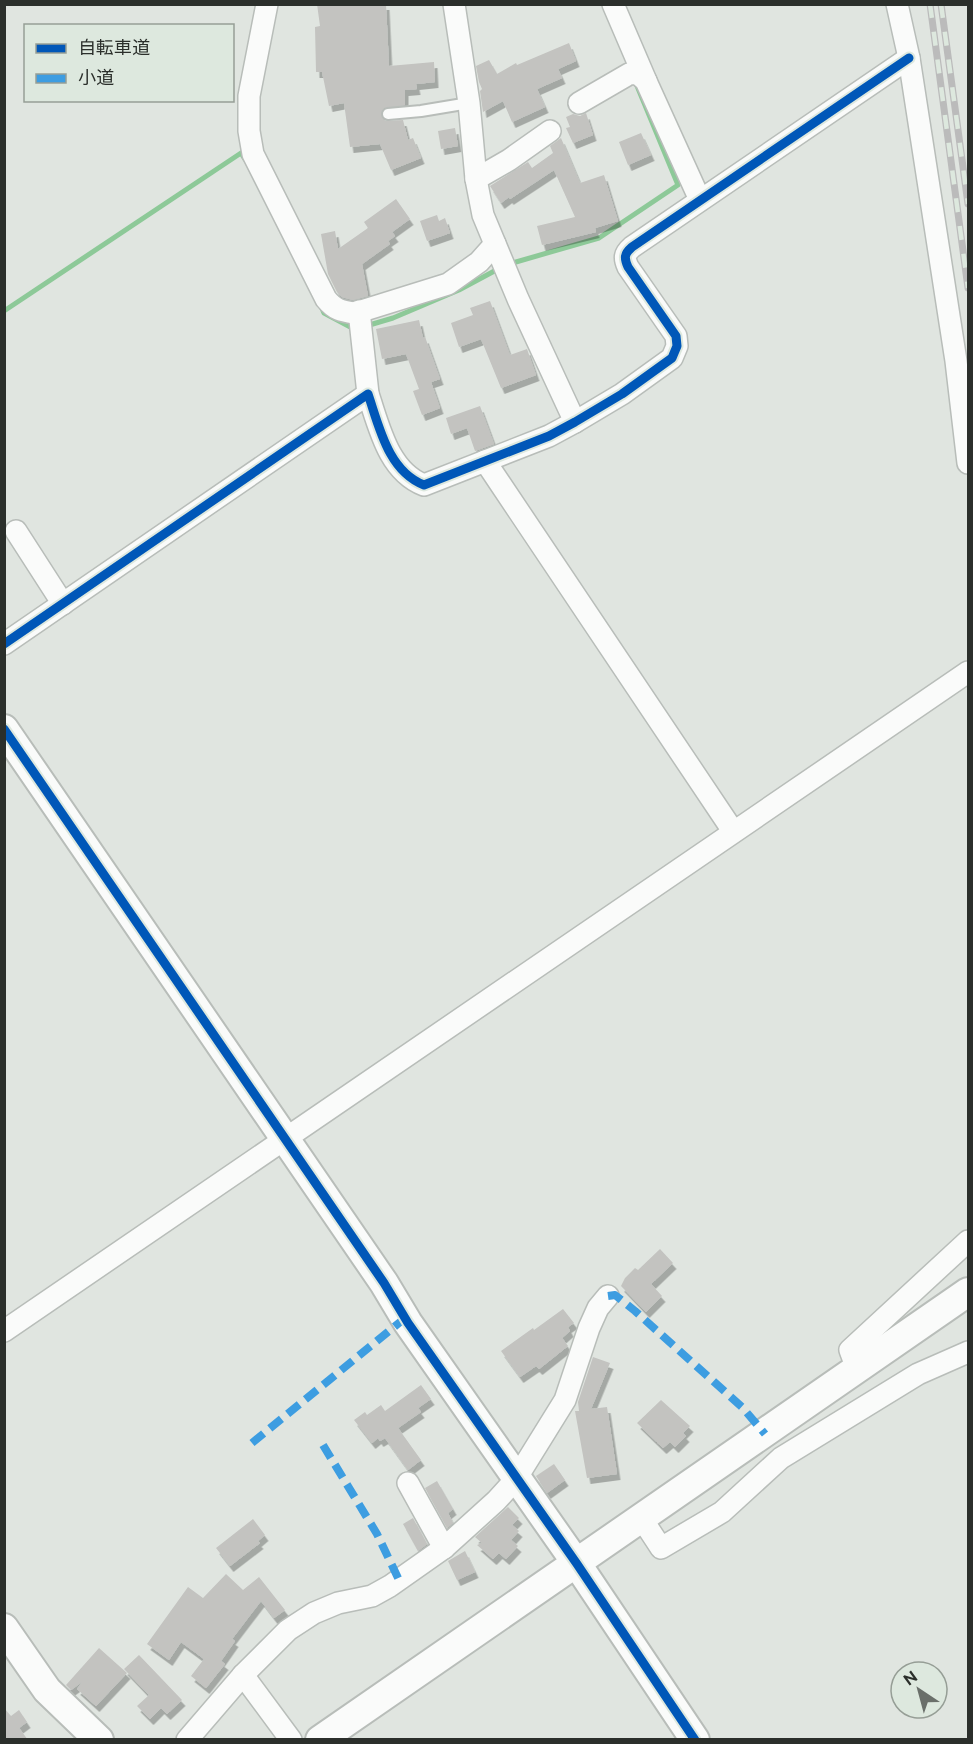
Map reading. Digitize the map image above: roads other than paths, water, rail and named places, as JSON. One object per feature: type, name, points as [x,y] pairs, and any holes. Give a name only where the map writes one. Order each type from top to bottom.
[{"type":"street","points":[[267,4],[249,96],[249,131],[253,154],[326,299],[338,311],[359,311],[448,284],[479,262],[502,258]]},
{"type":"street","points":[[454,4],[469,103],[476,179],[483,215],[518,299],[575,422]]},
{"type":"street","points":[[613,4],[700,200]]},
{"type":"street","points":[[897,4],[909,58],[956,361],[969,463]]},
{"type":"street","points":[[359,311],[368,394],[393,458],[406,474],[417,482],[424,485],[549,436],[622,394],[672,358],[677,346],[676,336],[628,267],[624,259],[626,253],[909,58]]},
{"type":"street","points":[[579,103],[628,74],[637,74],[646,81]]},
{"type":"street","points":[[476,179],[509,160],[550,131]]},
{"type":"street","points":[[4,644],[368,394]]},
{"type":"street","points":[[485,461],[734,831]]},
{"type":"street","points":[[16,531],[63,604]]},
{"type":"street","points":[[4,1331],[969,672]]},
{"type":"street","points":[[4,729],[516,1479],[577,1564],[695,1740]]},
{"type":"street","points":[[857,1370],[850,1350],[969,1241]]},
{"type":"street","points":[[320,1740],[969,1292]]},
{"type":"street","points":[[187,1740],[243,1675],[288,1630],[314,1612],[338,1603],[372,1596],[390,1586],[472,1525],[516,1479],[565,1400],[589,1328],[598,1308],[609,1296]]},
{"type":"street","points":[[642,1519],[661,1548],[722,1512],[781,1458],[918,1374],[969,1352]]},
{"type":"street","points":[[408,1483],[444,1548]]},
{"type":"street","points":[[4,1628],[47,1690],[99,1740]]},
{"type":"street","points":[[243,1675],[291,1740]]},
{"type":"lane","points":[[388,114],[469,103]]},
{"type":"waterway","points":[[509,264],[599,238],[678,185],[635,81]]},
{"type":"waterway","points":[[4,311],[241,153],[245,159]]},
{"type":"waterway","points":[[366,326],[393,318],[459,290],[500,268]]},
{"type":"waterway","points":[[321,306],[324,313],[354,329]]},
{"type":"railway","points":[[930,4],[968,288]]},
{"type":"railway","points":[[941,4],[968,204]]}]
